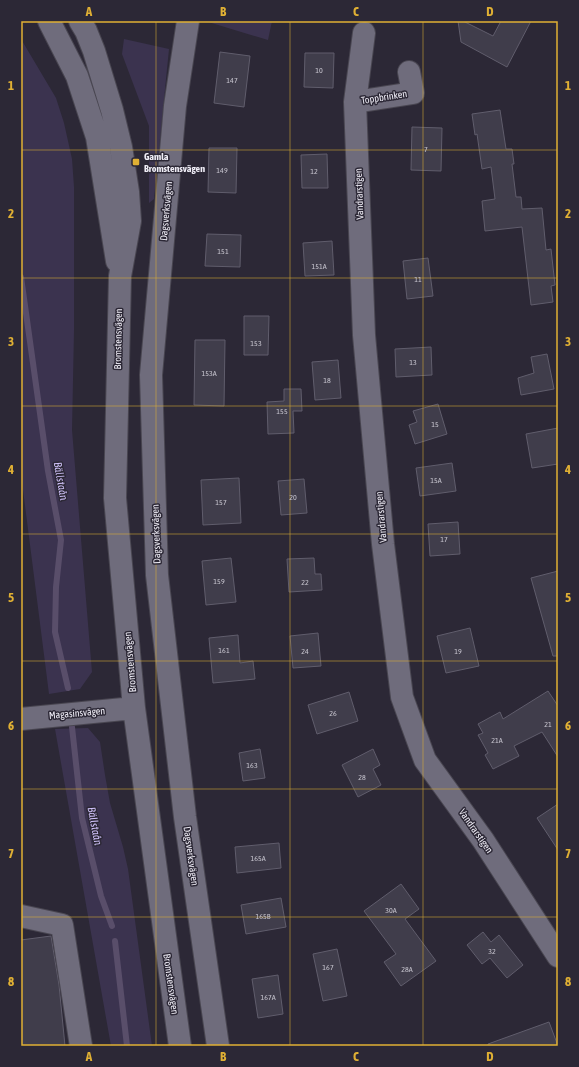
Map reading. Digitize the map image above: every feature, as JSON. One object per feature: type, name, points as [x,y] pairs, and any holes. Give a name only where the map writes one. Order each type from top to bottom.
[{"type":"street","name":"Bromstensvägen","points":[[80,21],[94,50],[112,110],[121,147],[128,192],[130,221],[120,276],[115,498],[134,708],[180,1046]]},
{"type":"street","name":"Dagsverksvägen","points":[[188,21],[175,106],[151,375],[157,574],[185,817],[218,1046]]},
{"type":"street","name":"Bromstensvägen","points":[[52,22],[77,76],[97,137],[120,276]]},
{"type":"street","name":"Vandrarstigen","points":[[364,33],[355,102],[364,335],[383,544],[402,697],[425,760],[483,840],[558,956]]},
{"type":"street","name":"Toppbrinken","points":[[355,102],[413,93],[409,72]]},
{"type":"street","name":"Magasinsvägen","points":[[21,719],[134,708]]},
{"type":"street","points":[[21,916],[62,925],[81,1046]]},
{"type":"shaded area","points":[[205,21],[272,21],[268,40]]},
{"type":"shaded area","points":[[21,39],[56,98],[64,123],[72,159],[74,187],[72,430],[92,672],[80,689],[49,694],[21,474]]},
{"type":"shaded area","points":[[124,39],[169,49],[154,199],[149,203],[149,126],[122,54]]},
{"type":"shaded area","points":[[88,728],[100,742],[110,803],[128,869],[152,1046],[111,1046],[55,729]]},
{"type":"building","points":[[458,21],[463,21],[493,36],[501,21],[531,21],[507,67],[461,42]]},
{"type":"building","points":[[220,52],[250,56],[244,107],[214,103]]},
{"type":"building","points":[[305,53],[334,53],[333,88],[304,87]]},
{"type":"building","points":[[500,110],[506,149],[512,149],[514,164],[512,164],[516,197],[521,197],[522,209],[542,208],[546,250],[551,249],[555,285],[551,286],[553,302],[531,305],[522,227],[485,231],[482,201],[495,199],[491,167],[482,169],[477,134],[475,135],[472,114]]},
{"type":"building","points":[[412,127],[442,128],[441,171],[411,170]]},
{"type":"building","points":[[209,148],[237,148],[236,193],[208,192]]},
{"type":"building","points":[[327,154],[328,188],[302,188],[301,155]]},
{"type":"building","points":[[207,234],[241,235],[240,267],[205,266]]},
{"type":"building","points":[[332,241],[334,275],[305,276],[303,243]]},
{"type":"building","points":[[428,258],[433,296],[407,299],[403,261]]},
{"type":"building","points":[[244,316],[269,316],[268,355],[244,355]]},
{"type":"building","points":[[195,340],[225,340],[224,406],[194,405]]},
{"type":"building","points":[[431,347],[432,375],[396,377],[395,349]]},
{"type":"building","points":[[547,354],[554,389],[521,395],[518,378],[534,373],[531,357]]},
{"type":"building","points":[[338,360],[341,398],[315,400],[312,362]]},
{"type":"building","points":[[284,389],[301,389],[302,411],[293,411],[294,433],[268,434],[267,402],[284,401]]},
{"type":"building","points":[[438,404],[447,434],[415,444],[409,425],[417,422],[413,411]]},
{"type":"building","points":[[558,428],[558,464],[532,468],[526,434]]},
{"type":"building","points":[[452,463],[456,491],[420,496],[416,468]]},
{"type":"building","points":[[239,478],[241,523],[203,525],[201,480]]},
{"type":"building","points":[[304,479],[307,513],[281,515],[278,481]]},
{"type":"building","points":[[458,522],[460,554],[430,556],[428,524]]},
{"type":"building","points":[[231,558],[236,602],[206,605],[202,561]]},
{"type":"building","points":[[314,558],[315,574],[321,574],[322,590],[289,592],[287,559]]},
{"type":"building","points":[[558,571],[558,656],[553,656],[531,578]]},
{"type":"building","points":[[470,628],[479,666],[446,673],[437,636]]},
{"type":"building","points":[[318,633],[321,666],[293,668],[290,636]]},
{"type":"building","points":[[238,635],[240,663],[253,661],[255,679],[213,683],[209,638]]},
{"type":"building","points":[[548,691],[558,706],[558,757],[542,732],[514,746],[519,756],[493,769],[485,755],[488,753],[478,735],[483,733],[478,724],[500,712],[503,719]]},
{"type":"building","points":[[349,692],[358,721],[317,734],[308,705]]},
{"type":"building","points":[[260,749],[265,778],[243,781],[239,753]]},
{"type":"building","points":[[373,749],[380,765],[373,769],[381,785],[358,797],[342,765]]},
{"type":"building","points":[[558,804],[558,850],[537,818]]},
{"type":"building","points":[[279,843],[281,868],[237,873],[235,847]]},
{"type":"building","points":[[401,884],[419,909],[405,919],[436,961],[401,986],[384,962],[396,954],[364,911]]},
{"type":"building","points":[[281,898],[286,927],[246,934],[241,905]]},
{"type":"building","points":[[483,932],[491,942],[499,935],[523,965],[507,978],[490,958],[482,964],[467,945]]},
{"type":"building","points":[[51,936],[59,985],[65,1046],[21,1046],[21,940]]},
{"type":"building","points":[[337,949],[347,996],[323,1001],[313,954]]},
{"type":"building","points":[[278,975],[283,1014],[258,1018],[252,979]]},
{"type":"building","points":[[549,1022],[558,1046],[488,1046],[488,1044]]},
{"type":"waterway","name":"Bällstaån","points":[[21,277],[48,471],[61,540],[56,587],[55,632],[68,688]]},
{"type":"waterway","name":"Bällstaån","points":[[72,727],[82,818],[101,896],[112,926]]},
{"type":"waterway","name":"Bällstaån","points":[[115,941],[127,1046]]},
{"type":"place","name":"Gamla Bromstensvägen","points":[[136,162]]}]
